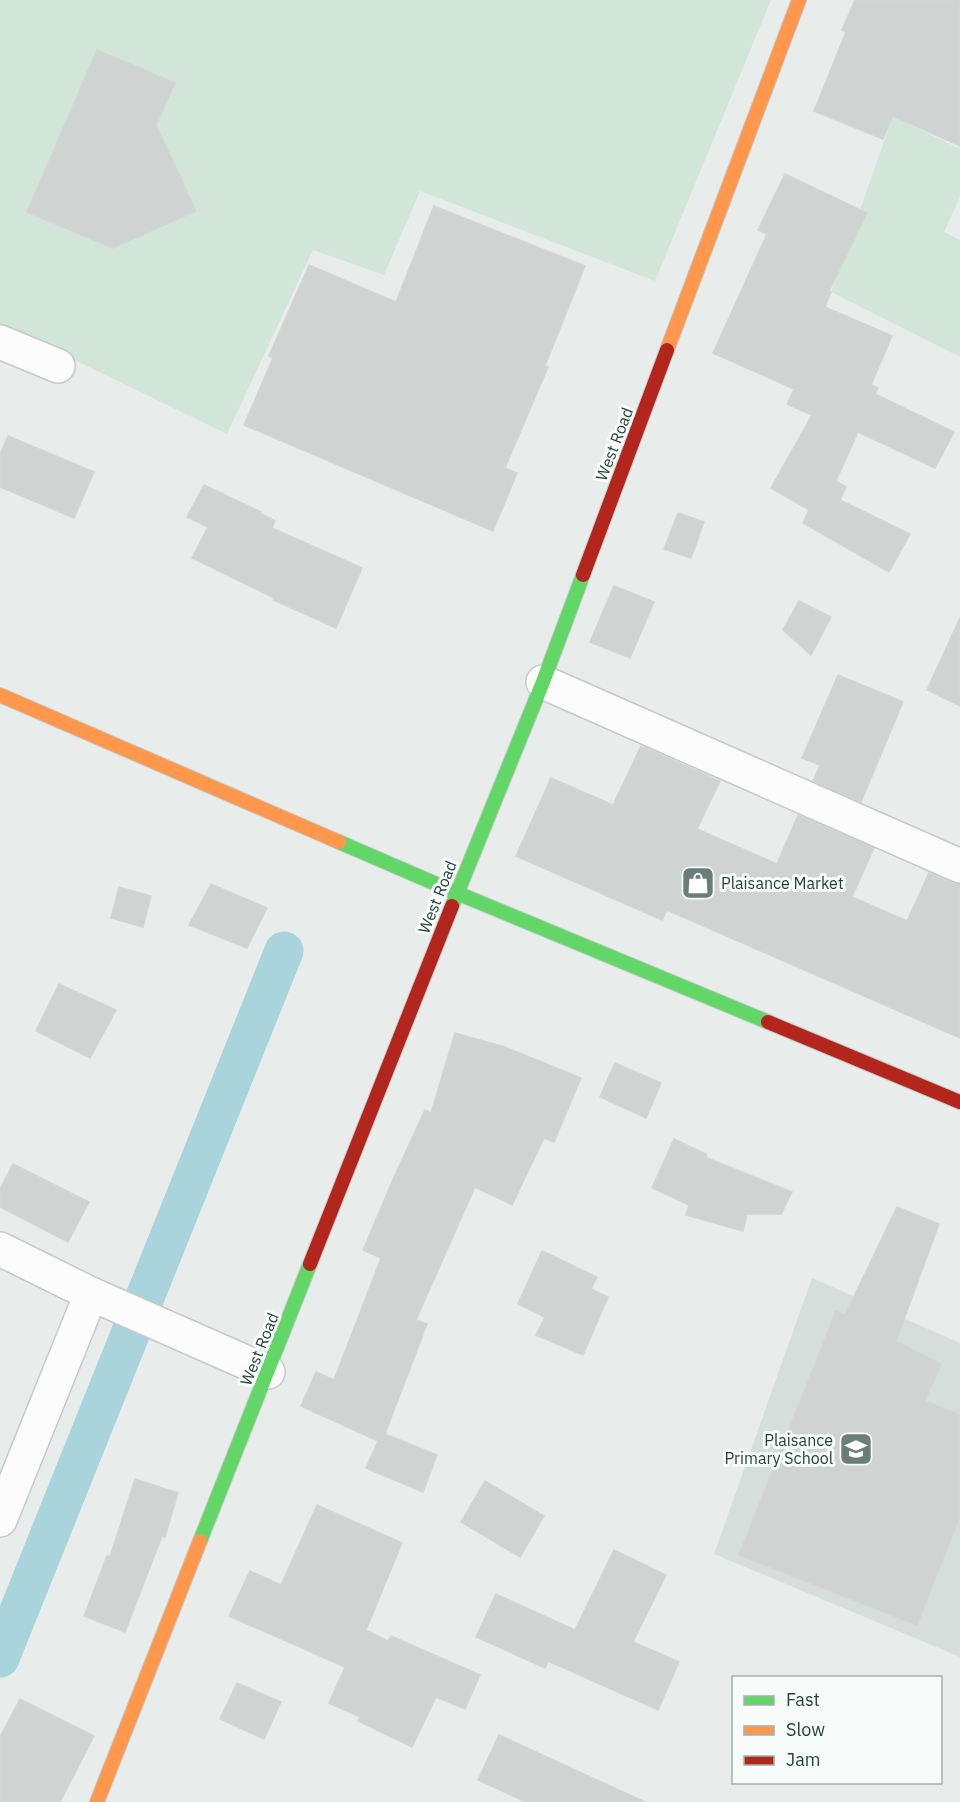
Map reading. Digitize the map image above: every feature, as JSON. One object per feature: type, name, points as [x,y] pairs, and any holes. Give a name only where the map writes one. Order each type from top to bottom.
[{"type":"street","name":"West Road","points":[[97,1802],[456,892],[543,682],[799,0]]},
{"type":"street","points":[[0,342],[58,366]]},
{"type":"street","points":[[543,682],[958,858]]},
{"type":"street","points":[[0,695],[456,892],[960,1102]]},
{"type":"street","points":[[0,1249],[91,1294],[268,1372]]},
{"type":"street","points":[[0,1520],[91,1294]]},
{"type":"shaded area","name":"Plaisance Primary School","points":[[812,1278],[960,1343],[960,1657],[714,1554]]},
{"type":"green space","points":[[0,0],[771,0],[655,281],[420,191],[384,275],[313,250],[227,434],[0,324]]},
{"type":"green space","points":[[893,116],[960,149],[960,197],[944,232],[960,240],[960,357],[831,292]]},
{"type":"building","points":[[855,0],[960,0],[960,146],[893,116],[883,139],[814,111],[846,32],[842,30]]},
{"type":"building","points":[[97,50],[175,83],[156,125],[196,211],[113,248],[27,212]]},
{"type":"building","points":[[785,174],[867,213],[829,291],[831,292],[825,307],[892,336],[871,385],[878,388],[875,394],[954,432],[935,468],[858,432],[836,481],[846,487],[840,500],[910,534],[889,572],[803,523],[809,510],[771,488],[812,415],[787,404],[794,389],[713,353],[767,234],[758,230]]},
{"type":"building","points":[[434,206],[585,266],[545,366],[548,367],[505,468],[517,473],[493,531],[244,425],[273,358],[269,356],[309,265],[396,302]]},
{"type":"building","points":[[8,436],[94,472],[74,518],[0,487],[0,455]]},
{"type":"building","points":[[204,485],[261,512],[275,521],[272,528],[362,568],[336,628],[273,600],[274,598],[192,558],[208,527],[187,517]]},
{"type":"building","points":[[678,513],[704,522],[691,558],[664,549]]},
{"type":"building","points":[[614,586],[654,602],[630,658],[590,642]]},
{"type":"building","points":[[799,601],[831,617],[811,655],[783,630]]},
{"type":"building","points":[[960,618],[960,706],[927,690]]},
{"type":"building","points":[[838,675],[903,702],[861,802],[813,781],[820,765],[802,758]]},
{"type":"building","name":"Plaisance Market","points":[[641,746],[720,781],[697,829],[777,864],[798,815],[874,848],[852,897],[907,921],[929,873],[960,884],[960,1038],[667,910],[662,920],[516,856],[551,778],[613,805]]},
{"type":"building","points":[[211,884],[267,908],[247,948],[189,925]]},
{"type":"building","points":[[119,887],[151,896],[143,927],[111,918]]},
{"type":"building","points":[[59,984],[116,1010],[90,1058],[36,1031]]},
{"type":"building","points":[[455,1033],[505,1047],[581,1078],[554,1142],[544,1138],[512,1205],[475,1187],[416,1320],[427,1324],[385,1434],[437,1455],[423,1492],[366,1468],[378,1441],[301,1406],[316,1372],[334,1380],[381,1258],[363,1250],[425,1110],[431,1113]]},
{"type":"building","points":[[615,1063],[661,1083],[646,1118],[600,1097]]},
{"type":"building","points":[[674,1139],[706,1154],[707,1158],[792,1192],[781,1214],[747,1214],[743,1231],[686,1215],[689,1205],[652,1188]]},
{"type":"building","points":[[13,1164],[89,1202],[68,1242],[0,1207],[0,1189]]},
{"type":"building","name":"Plaisance Primary School","points":[[897,1207],[939,1224],[896,1341],[941,1364],[925,1401],[960,1415],[960,1516],[917,1625],[739,1555],[836,1311],[845,1315]]},
{"type":"building","points":[[542,1251],[597,1277],[591,1289],[608,1297],[583,1355],[536,1335],[545,1317],[518,1304]]},
{"type":"building","points":[[135,1479],[178,1493],[165,1537],[162,1536],[125,1632],[84,1616],[107,1556],[110,1557]]},
{"type":"building","points":[[485,1481],[544,1516],[520,1557],[461,1522]]},
{"type":"building","points":[[317,1505],[402,1543],[366,1630],[388,1641],[391,1636],[480,1675],[465,1709],[436,1697],[412,1747],[358,1721],[360,1717],[329,1703],[345,1667],[229,1616],[250,1571],[281,1585]]},
{"type":"building","points":[[614,1550],[666,1575],[633,1642],[679,1662],[658,1710],[548,1661],[545,1668],[476,1637],[496,1594],[575,1630]]},
{"type":"building","points":[[237,1683],[281,1702],[264,1739],[220,1719]]},
{"type":"building","points":[[20,1699],[94,1736],[60,1802],[0,1802],[0,1737]]},
{"type":"building","points":[[499,1735],[645,1802],[526,1802],[478,1780]]},
{"type":"waterway","points":[[0,1658],[284,951]]},
{"type":"traffic: fast","points":[[452,906],[543,682],[583,575]]},
{"type":"traffic: fast","points":[[339,842],[768,1022]]},
{"type":"traffic: fast","points":[[200,1541],[310,1264]]},
{"type":"traffic: slow","points":[[667,350],[799,0]]},
{"type":"traffic: slow","points":[[0,695],[339,842]]},
{"type":"traffic: slow","points":[[97,1802],[200,1541]]},
{"type":"traffic: jam","points":[[583,575],[667,350]]},
{"type":"traffic: jam","points":[[310,1264],[452,906]]},
{"type":"traffic: jam","points":[[768,1022],[960,1102]]},
{"type":"place","name":"Plaisance Market","points":[[698,883]]},
{"type":"place","name":"Plaisance Primary School","points":[[856,1449]]}]
